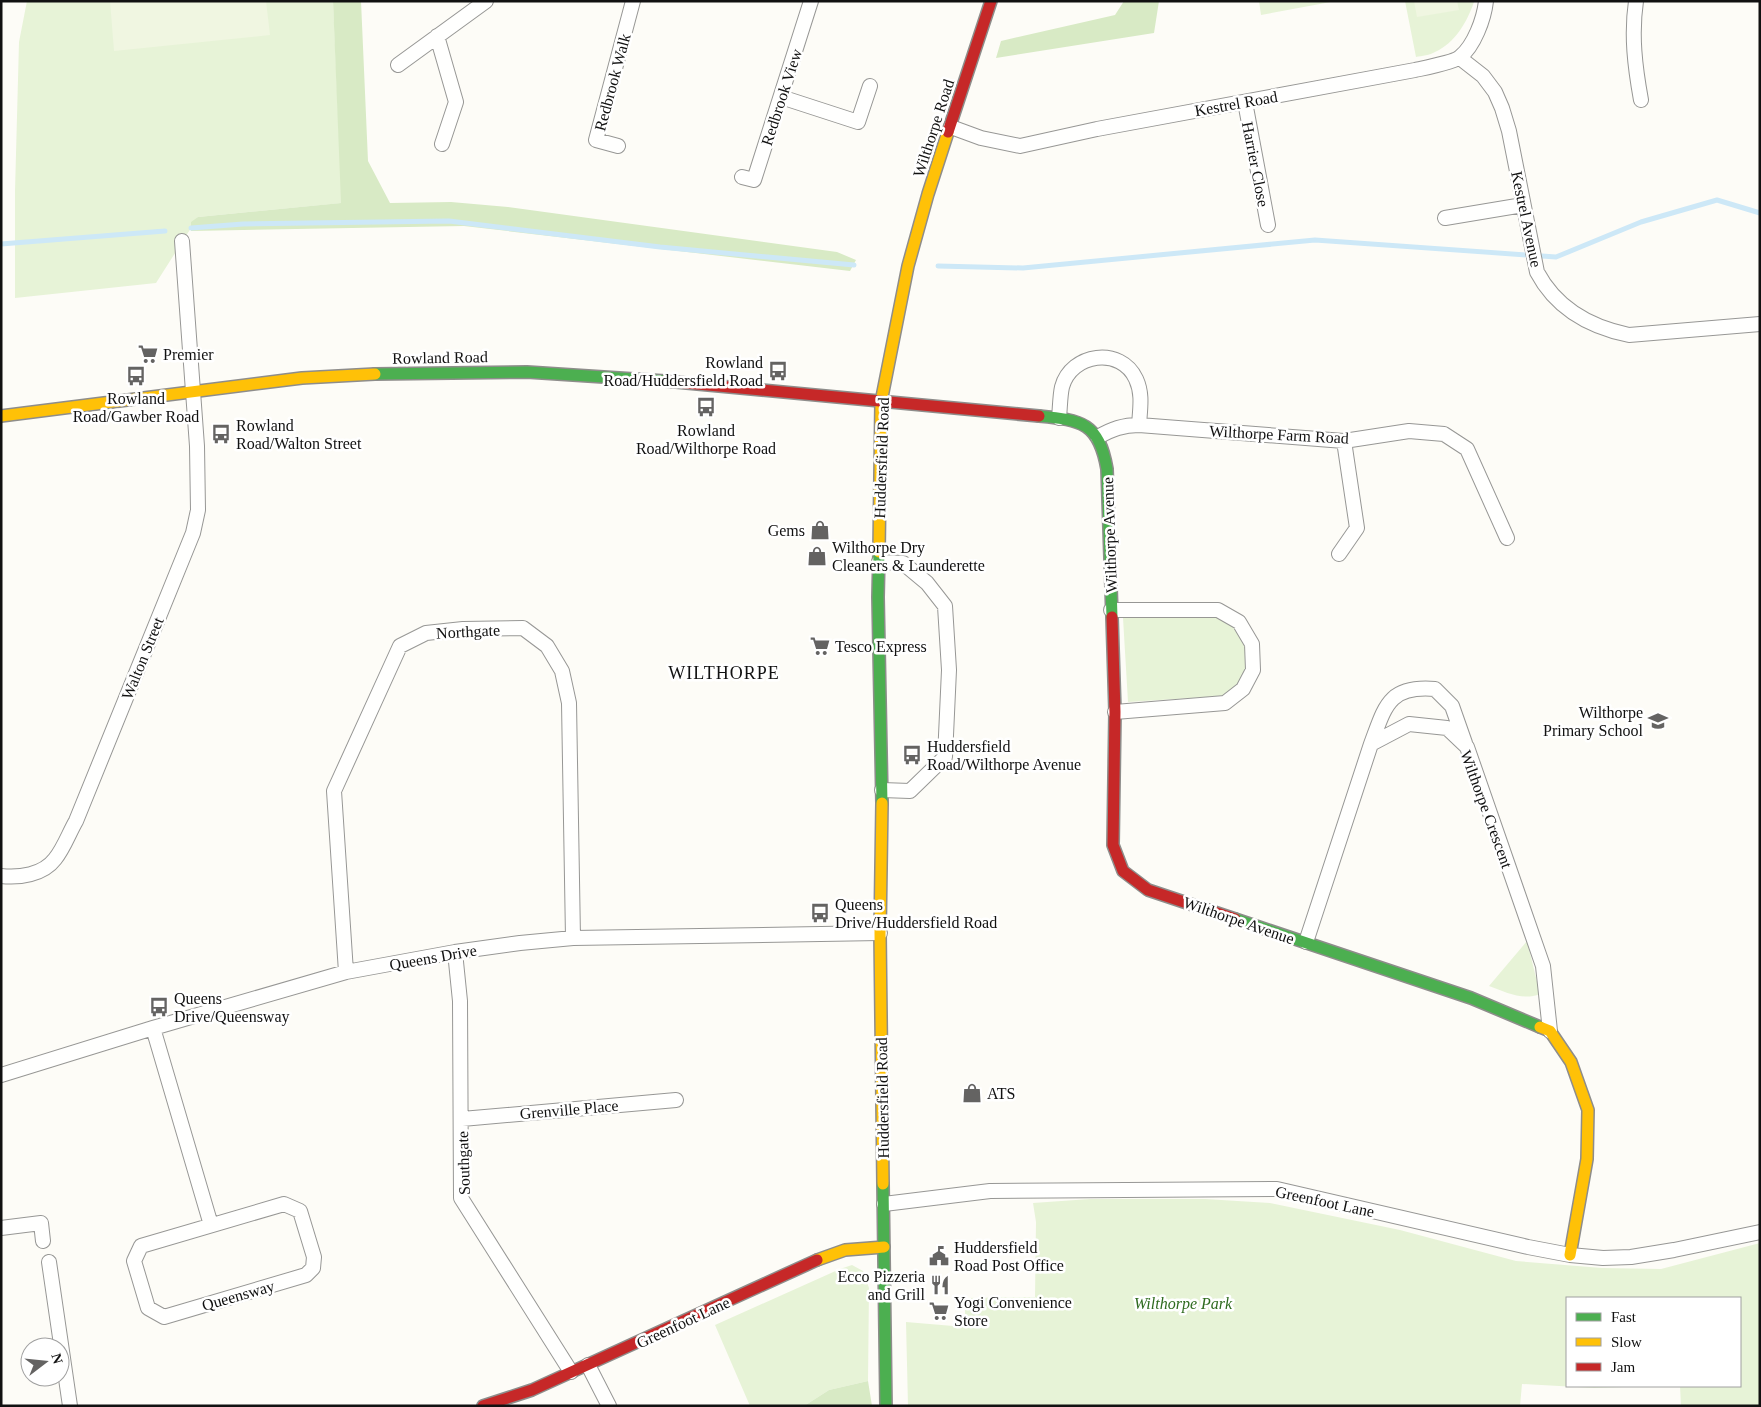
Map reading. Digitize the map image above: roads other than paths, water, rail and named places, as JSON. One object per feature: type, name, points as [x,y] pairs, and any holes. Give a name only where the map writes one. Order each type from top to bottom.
[{"type":"main road","name":"Wilthorpe Road","points":[[908,266],[928,194],[990,1]]},
{"type":"main road","name":"Huddersfield Road","points":[[886,1406],[880,933],[882,790],[879,562],[881,402],[908,266]]},
{"type":"main road","name":"Rowland Road","points":[[1,416],[302,378],[400,373],[527,372],[723,386],[881,402]]},
{"type":"main road","points":[[881,402],[1059,418],[1076,422],[1098,436]]},
{"type":"main road","name":"Wilthorpe Avenue","points":[[1098,436],[1104,452],[1107,469],[1115,712],[1113,845],[1123,871],[1148,890],[1471,998],[1550,1031]]},
{"type":"main road","points":[[1550,1031],[1571,1062],[1588,1110],[1587,1159],[1570,1255]]},
{"type":"main road","name":"Greenfoot Lane","points":[[483,1406],[532,1390],[826,1255],[845,1250],[884,1247]]},
{"type":"street","points":[[398,65],[486,1]]},
{"type":"street","name":"Redbrook Walk","points":[[618,146],[596,140],[633,1]]},
{"type":"street","name":"Redbrook View","points":[[742,177],[754,180],[811,1]]},
{"type":"street","points":[[1460,58],[1480,27],[1485,13],[1486,1]]},
{"type":"street","points":[[1636,1],[1633,29],[1634,55],[1641,100]]},
{"type":"street","points":[[437,36],[456,102],[442,144]]},
{"type":"street","name":"Kestrel Road","points":[[951,127],[981,138],[1020,146],[1033,144],[1048,138],[1415,70],[1460,58]]},
{"type":"street","name":"Kestrel Avenue","points":[[1460,58],[1483,76],[1495,92],[1502,108],[1509,131],[1537,272],[1544,286],[1560,303],[1575,315],[1610,331],[1629,335],[1760,324]]},
{"type":"street","points":[[781,97],[858,122],[870,86]]},
{"type":"street","name":"Harrier Close","points":[[1245,102],[1268,225]]},
{"type":"street","points":[[1445,218],[1523,205]]},
{"type":"street","name":"Walton Street","points":[[1,876],[13,877],[36,873],[55,860],[76,820],[193,533],[198,510],[199,486],[182,241]]},
{"type":"street","points":[[1059,418],[1062,387],[1068,374],[1077,365],[1089,359],[1102,357],[1116,360],[1127,367],[1136,377],[1140,390],[1139,425],[1124,425],[1098,436]]},
{"type":"street","name":"Wilthorpe Farm Road","points":[[1139,425],[1344,441],[1409,431],[1444,434],[1467,449],[1507,538]]},
{"type":"street","points":[[1339,554],[1357,528],[1344,441]]},
{"type":"street","points":[[879,562],[903,563],[927,583],[945,606],[949,670],[945,757],[910,791],[882,790]]},
{"type":"street","points":[[1111,610],[1218,610],[1239,622],[1252,644],[1253,670],[1242,689],[1225,703],[1115,712]]},
{"type":"street","name":"Northgate","points":[[346,972],[334,791],[400,646],[426,633],[462,629],[523,628],[547,646],[562,671],[569,703],[573,938]]},
{"type":"street","points":[[1306,942],[1371,744],[1386,705],[1402,692],[1418,688],[1435,689],[1452,706],[1466,747]]},
{"type":"street","name":"Wilthorpe Crescent","points":[[1371,744],[1409,724],[1447,728],[1466,747],[1543,966],[1550,1031]]},
{"type":"street","name":"Queens Drive","points":[[1,1075],[153,1028],[346,972],[455,952],[520,942],[573,938],[880,933]]},
{"type":"street","name":"Southgate","points":[[455,952],[460,1001],[461,1198],[571,1372]]},
{"type":"street","points":[[153,1028],[211,1225]]},
{"type":"street","name":"Grenville Place","points":[[462,1119],[676,1100]]},
{"type":"street","name":"Greenfoot Lane","points":[[884,1204],[990,1192],[1277,1189],[1528,1247],[1570,1255],[1603,1258],[1631,1257],[1674,1250],[1760,1232]]},
{"type":"street","name":"Queensway","points":[[284,1204],[300,1211],[314,1257],[314,1268],[306,1274],[164,1316],[148,1308],[134,1261],[141,1246],[211,1225],[284,1204]]},
{"type":"street","points":[[1,1228],[41,1223],[43,1241]]},
{"type":"street","points":[[49,1262],[70,1406]]},
{"type":"street","points":[[588,1365],[609,1406]]},
{"type":"waterway","points":[[938,266],[1023,268],[1315,240],[1556,257],[1641,222],[1717,200],[1760,213]]},
{"type":"waterway","points":[[191,228],[243,224],[449,221],[660,247],[854,265]]},
{"type":"waterway","points":[[1,244],[165,231]]},
{"type":"place","name":"Premier","points":[[148,354]]},
{"type":"place","name":"Rowland Road/Huddersfield Road","points":[[778,371]]},
{"type":"place","name":"Rowland Road/Gawber Road","points":[[136,376]]},
{"type":"place","name":"Rowland Road/Wilthorpe Road","points":[[706,407]]},
{"type":"place","name":"Rowland Road/Walton Street","points":[[221,434]]},
{"type":"place","name":"Gems","points":[[820,530]]},
{"type":"place","name":"Wilthorpe Dry Cleaners & Launderette","points":[[817,556]]},
{"type":"place","name":"Tesco Express","points":[[820,646]]},
{"type":"place","name":"Wilthorpe Primary School","points":[[1658,721]]},
{"type":"place","name":"Huddersfield Road/Wilthorpe Avenue","points":[[912,755]]},
{"type":"place","name":"Queens Drive/Huddersfield Road","points":[[820,913]]},
{"type":"place","name":"Queens Drive/Queensway","points":[[159,1007]]},
{"type":"place","name":"ATS","points":[[972,1093]]},
{"type":"place","name":"Huddersfield Road Post Office","points":[[939,1256]]},
{"type":"place","name":"Ecco Pizzeria and Grill","points":[[940,1285]]},
{"type":"place","name":"Yogi Convenience Store","points":[[939,1311]]},
{"type":"district","name":"WILTHORPE","points":[[724,673]]},
{"type":"park label","name":"Wilthorpe Park","points":[[1183,1303]]}]
